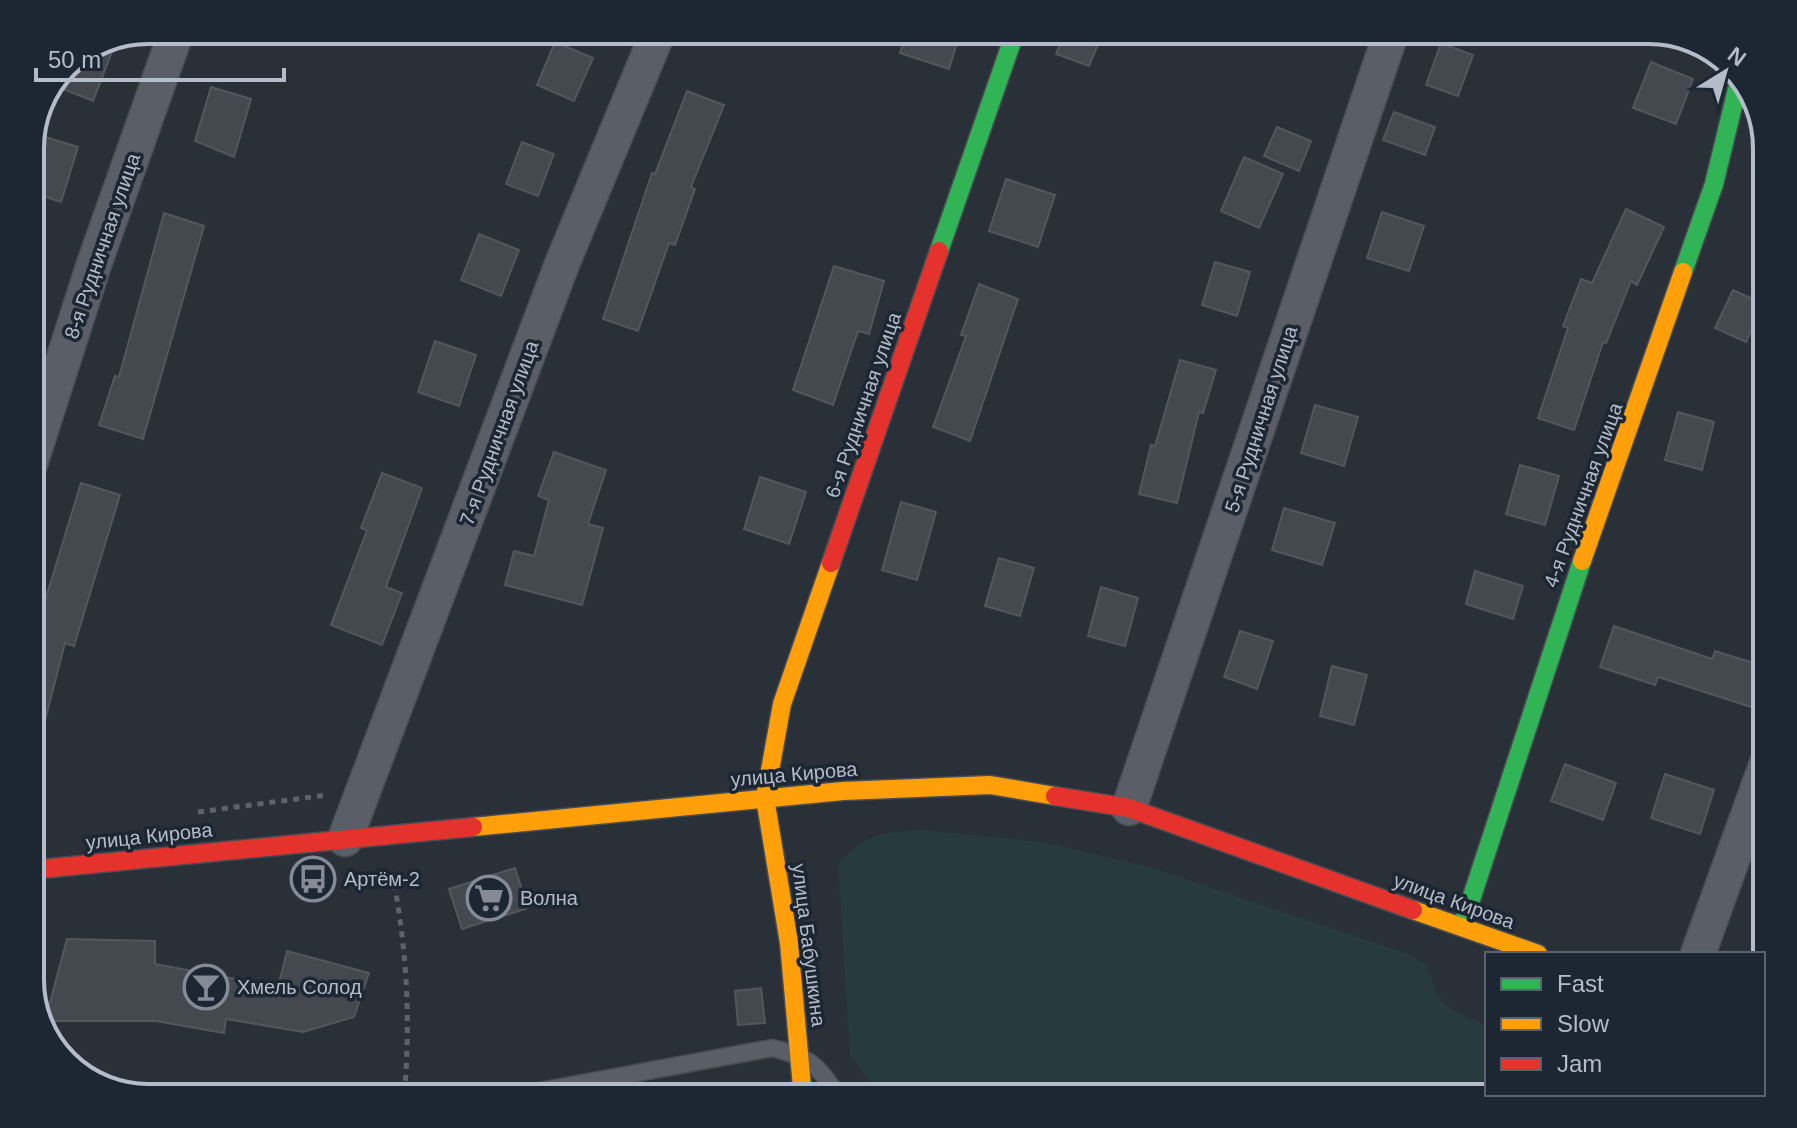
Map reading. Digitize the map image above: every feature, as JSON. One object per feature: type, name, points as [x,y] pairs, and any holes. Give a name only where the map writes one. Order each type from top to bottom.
[{"type":"street","name":"8-я Рудничная улица","points":[[44,420],[93,267],[172,44]]},
{"type":"street","name":"7-я Рудничная улица","points":[[345,839],[562,264],[653,44]]},
{"type":"street","name":"6-я Рудничная улица","points":[[765,798],[782,704],[1011,44]]},
{"type":"street","name":"5-я Рудничная улица","points":[[1129,808],[1387,44]]},
{"type":"street","name":"4-я Рудничная улица","points":[[1469,929],[1560,623],[1714,184],[1736,92]]},
{"type":"street","name":"улица Кирова","points":[[44,869],[765,798],[990,785],[1129,808],[1532,952]]},
{"type":"street","name":"улица Бабушкина","points":[[765,798],[789,943],[802,1084]]},
{"type":"street","points":[[1699,952],[1753,802]]},
{"type":"lane","points":[[1469,929],[1491,952]]},
{"type":"lane","points":[[578,1084],[772,1048],[800,1055],[822,1070],[830,1084]]},
{"type":"path","points":[[385,833],[406,944],[409,1012],[405,1084]]},
{"type":"green space","points":[[925,830],[1042,842],[1150,867],[1411,955],[1427,965],[1436,990],[1446,1005],[1485,1025],[1485,1084],[871,1084],[850,1054],[838,864],[867,840],[898,832]]},
{"type":"building","points":[[554,44],[593,58],[574,101],[537,85]]},
{"type":"building","points":[[903,44],[957,44],[949,69],[900,53]]},
{"type":"building","points":[[1060,44],[1098,44],[1089,66],[1056,54]]},
{"type":"building","points":[[1441,44],[1473,55],[1458,96],[1426,85]]},
{"type":"building","points":[[112,51],[93,101],[63,89],[74,74]]},
{"type":"building","points":[[1651,62],[1693,79],[1676,124],[1633,108]]},
{"type":"building","points":[[211,87],[251,99],[234,157],[195,141]]},
{"type":"building","points":[[687,91],[724,105],[691,187],[695,189],[675,245],[669,243],[638,331],[603,319],[652,173],[655,174]]},
{"type":"building","points":[[1394,112],[1435,127],[1425,155],[1383,140]]},
{"type":"building","points":[[1277,127],[1311,141],[1299,171],[1264,156]]},
{"type":"building","points":[[45,137],[78,147],[61,202],[44,197]]},
{"type":"building","points":[[522,142],[554,154],[538,196],[506,184]]},
{"type":"building","points":[[1244,157],[1283,174],[1259,228],[1221,211]]},
{"type":"building","points":[[1006,179],[1055,195],[1038,247],[989,231]]},
{"type":"building","points":[[1626,209],[1664,227],[1637,285],[1631,281],[1606,343],[1603,342],[1574,430],[1538,418],[1568,328],[1563,326],[1581,279],[1592,283]]},
{"type":"building","points":[[1382,212],[1424,226],[1409,271],[1367,258]]},
{"type":"building","points":[[164,213],[204,226],[143,439],[99,425],[115,376],[119,377]]},
{"type":"building","points":[[479,234],[519,250],[501,296],[461,280]]},
{"type":"building","points":[[1215,262],[1250,272],[1237,316],[1202,305]]},
{"type":"building","points":[[834,266],[884,281],[869,334],[858,331],[833,405],[793,390]]},
{"type":"building","points":[[979,284],[1018,299],[970,441],[933,427],[966,336],[961,335]]},
{"type":"building","points":[[1733,290],[1753,299],[1753,326],[1746,342],[1715,328]]},
{"type":"building","points":[[435,341],[476,355],[459,406],[418,392]]},
{"type":"building","points":[[1180,360],[1216,370],[1203,413],[1199,412],[1177,503],[1139,494],[1151,445],[1155,446]]},
{"type":"building","points":[[1315,405],[1358,417],[1344,466],[1301,453]]},
{"type":"building","points":[[1678,412],[1714,422],[1702,470],[1665,460]]},
{"type":"building","points":[[554,452],[606,470],[588,524],[603,528],[582,605],[505,585],[514,551],[534,556],[549,500],[538,496]]},
{"type":"building","points":[[1520,465],[1559,476],[1545,525],[1506,514]]},
{"type":"building","points":[[382,473],[422,488],[386,587],[402,593],[382,645],[331,625],[367,530],[361,528]]},
{"type":"building","points":[[760,477],[806,492],[789,544],[744,529]]},
{"type":"building","points":[[81,483],[120,495],[74,646],[65,643],[44,725],[44,604]]},
{"type":"building","points":[[901,502],[936,512],[917,580],[882,570]]},
{"type":"building","points":[[1284,508],[1335,523],[1322,565],[1272,550]]},
{"type":"building","points":[[999,558],[1034,568],[1020,616],[985,606]]},
{"type":"building","points":[[1475,571],[1523,586],[1513,619],[1466,604]]},
{"type":"building","points":[[1101,587],[1138,598],[1125,646],[1088,636]]},
{"type":"building","points":[[1614,626],[1712,659],[1715,651],[1753,663],[1753,700],[1751,707],[1658,677],[1655,685],[1600,667]]},
{"type":"building","points":[[1240,631],[1273,641],[1257,689],[1224,677]]},
{"type":"building","points":[[1332,666],[1367,675],[1354,725],[1320,716]]},
{"type":"building","points":[[1565,764],[1616,783],[1603,820],[1551,801]]},
{"type":"building","points":[[1665,774],[1714,790],[1700,834],[1651,818]]},
{"type":"building","name":"Волна","points":[[515,868],[528,908],[462,929],[449,889]]},
{"type":"building","points":[[67,939],[155,941],[155,964],[278,987],[287,951],[369,973],[354,1017],[303,1032],[226,1019],[224,1033],[156,1021],[52,1021],[48,1008]]},
{"type":"building","points":[[761,988],[765,1023],[738,1025],[735,991]]},
{"type":"traffic: fast","points":[[939,251],[1011,44]]},
{"type":"traffic: fast","points":[[1683,272],[1714,184],[1736,92]]},
{"type":"traffic: fast","points":[[1462,927],[1582,561]]},
{"type":"traffic: slow","points":[[1582,561],[1683,272]]},
{"type":"traffic: slow","points":[[802,1084],[789,943],[765,798],[782,704],[831,563]]},
{"type":"traffic: slow","points":[[473,827],[843,791],[990,785],[1055,796]]},
{"type":"traffic: slow","points":[[1413,910],[1532,952]]},
{"type":"traffic: jam","points":[[831,563],[939,251]]},
{"type":"traffic: jam","points":[[1055,796],[1129,808],[1413,910]]},
{"type":"traffic: jam","points":[[44,869],[473,827]]},
{"type":"place","name":"Артём-2","points":[[313,879]]},
{"type":"place","name":"Волна","points":[[489,898]]},
{"type":"place","name":"Хмель Солод","points":[[206,987]]}]
